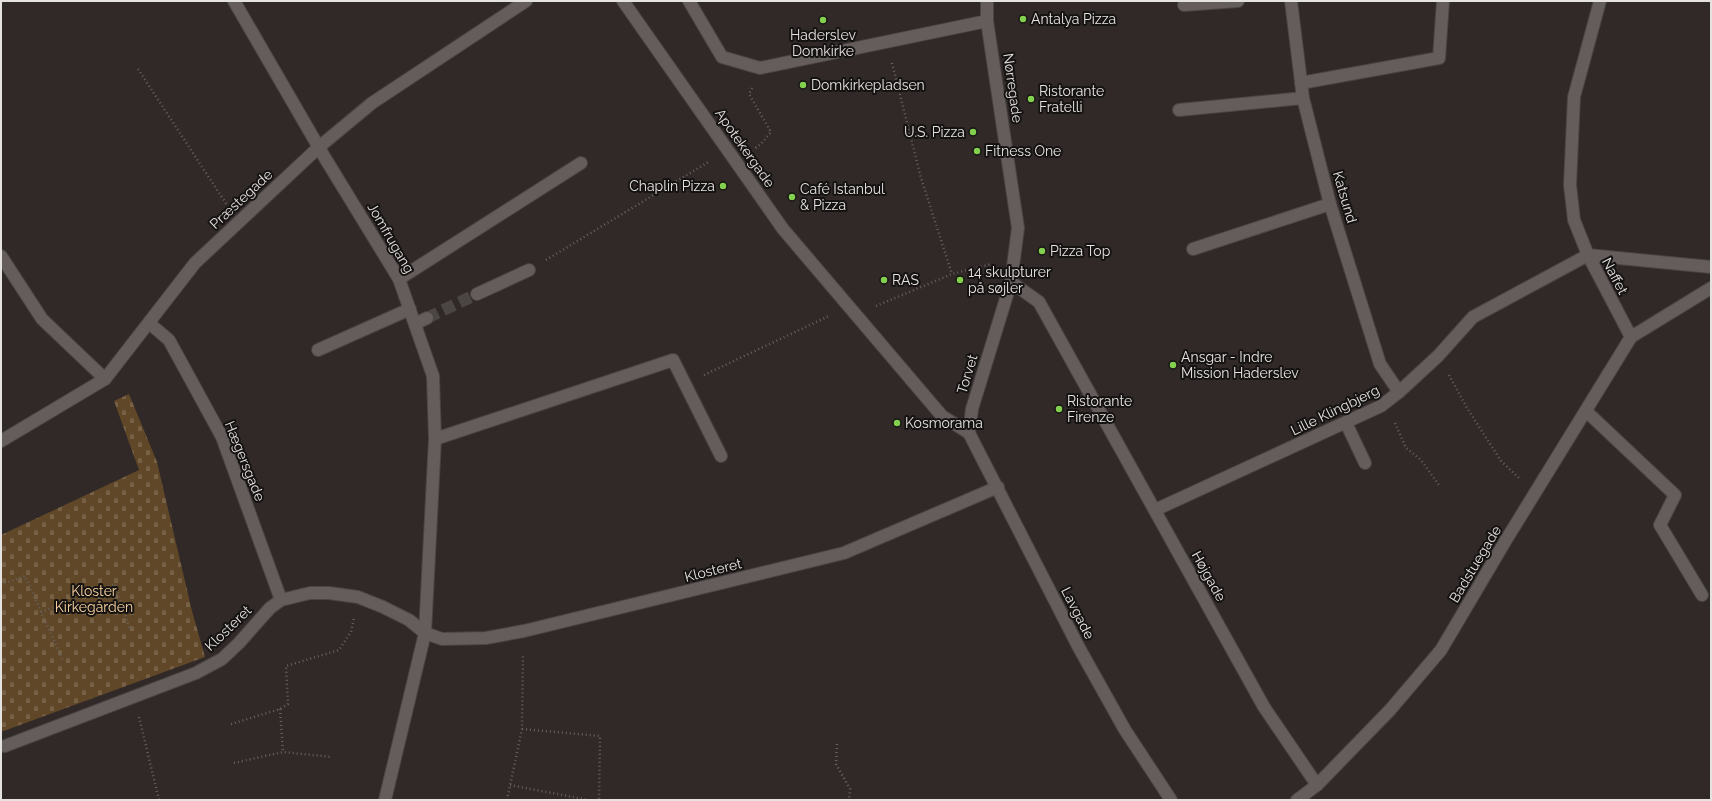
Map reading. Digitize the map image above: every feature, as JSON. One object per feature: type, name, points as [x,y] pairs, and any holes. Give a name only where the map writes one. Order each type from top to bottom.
[{"type":"street","name":"Jomfrugang","points":[[234,1],[319,147],[399,279],[434,376],[435,439],[425,633]]},
{"type":"street","name":"Præstegade","points":[[1,442],[105,380],[194,263],[319,147],[372,103],[526,1]]},
{"type":"street","name":"Apotekergade","points":[[623,1],[783,229],[854,310]]},
{"type":"street","points":[[689,1],[722,57],[760,68],[987,22]]},
{"type":"street","name":"Nørregade","points":[[987,1],[987,22],[1018,228]]},
{"type":"street","points":[[1184,4],[1238,1]]},
{"type":"street","name":"Katsund","points":[[1291,1],[1303,98],[1330,204],[1380,364],[1399,392]]},
{"type":"street","points":[[1301,83],[1439,58],[1443,1]]},
{"type":"street","points":[[1588,256],[1574,220],[1570,185],[1574,97],[1600,1]]},
{"type":"street","points":[[1178,110],[1303,98]]},
{"type":"street","points":[[399,279],[581,163]]},
{"type":"street","points":[[1193,248],[1330,204]]},
{"type":"street","name":"Torvet","points":[[969,433],[972,409],[1011,282],[1018,228]]},
{"type":"street","points":[[1,256],[42,319],[105,380]]},
{"type":"street","name":"Naffet","points":[[1588,256],[1711,267]]},
{"type":"street","name":"Naffet","points":[[1588,256],[1631,337]]},
{"type":"street","name":"Lille Klingbjerg","points":[[1156,510],[1381,406],[1399,392],[1438,356],[1473,317],[1588,256]]},
{"type":"street","points":[[477,294],[529,270]]},
{"type":"street","name":"Højgade","points":[[1011,282],[1039,302],[1156,510],[1264,707],[1317,785]]},
{"type":"street","points":[[1631,337],[1711,288]]},
{"type":"street","points":[[318,350],[410,309]]},
{"type":"street","points":[[854,310],[942,416],[969,433]]},
{"type":"street","points":[[415,324],[427,318]]},
{"type":"street","name":"Hægersgade","points":[[149,323],[169,340],[222,437],[281,600]]},
{"type":"street","name":"Badstuegade","points":[[1297,800],[1317,785],[1390,710],[1441,650],[1631,337]]},
{"type":"street","points":[[435,439],[673,360],[721,456]]},
{"type":"street","points":[[1586,411],[1675,494],[1660,525],[1702,595]]},
{"type":"street","points":[[1346,423],[1365,463]]},
{"type":"street","name":"Lavgade","points":[[969,433],[998,487],[1078,646],[1125,730],[1171,800]]},
{"type":"street","name":"Klosteret","points":[[4,746],[196,673],[222,659],[239,643],[270,608],[281,600],[310,593],[329,593],[358,597],[409,620],[425,633],[442,639],[486,638],[524,632],[844,553],[998,487]]},
{"type":"street","points":[[385,800],[425,633]]},
{"type":"path","points":[[887,43],[921,178],[952,274]]},
{"type":"path","points":[[760,68],[749,94],[771,132],[762,144]]},
{"type":"path","points":[[138,69],[239,222]]},
{"type":"path","points":[[529,270],[727,150]]},
{"type":"path","points":[[685,384],[854,310],[952,274],[986,265],[1014,262]]},
{"type":"path","points":[[1438,356],[1467,408],[1501,461],[1535,494]]},
{"type":"path","points":[[1381,406],[1394,422],[1406,448],[1421,460],[1439,485]]},
{"type":"path","points":[[1,585],[25,576],[63,661]]},
{"type":"path","points":[[41,612],[116,584],[130,630]]},
{"type":"path","points":[[231,724],[280,709],[288,704],[286,666],[339,650],[351,632],[358,597]]},
{"type":"path","points":[[507,800],[522,729],[524,632]]},
{"type":"path","points":[[134,697],[159,800]]},
{"type":"path","points":[[280,709],[283,752]]},
{"type":"path","points":[[522,729],[600,736],[599,800]]},
{"type":"path","points":[[837,744],[836,764],[850,789],[849,800]]},
{"type":"path","points":[[234,763],[283,752],[332,758]]},
{"type":"path","points":[[510,785],[589,800]]},
{"type":"green space","name":"Kloster Kirkegården","points":[[129,394],[157,462],[192,611],[205,657],[1,732],[1,535],[139,470],[114,401]]},
{"type":"tunnel","points":[[427,318],[477,294]]},
{"type":"place","name":"Antalya Pizza","points":[[1023,19]]},
{"type":"place","name":"Haderslev Domkirke","points":[[823,20]]},
{"type":"place","name":"Domkirkepladsen","points":[[803,85]]},
{"type":"place","name":"Ristorante Fratelli","points":[[1031,99]]},
{"type":"place","name":"U.S. Pizza","points":[[973,132]]},
{"type":"place","name":"Fitness One","points":[[977,151]]},
{"type":"place","name":"Chaplin Pizza","points":[[723,186]]},
{"type":"place","name":"Café Istanbul & Pizza","points":[[792,197]]},
{"type":"place","name":"Pizza Top","points":[[1042,251]]},
{"type":"place","name":"RAS","points":[[884,280]]},
{"type":"place","name":"14 skulpturer på søjler","points":[[960,280]]},
{"type":"place","name":"Ansgar - Indre Mission Haderslev","points":[[1173,365]]},
{"type":"place","name":"Ristorante Firenze","points":[[1059,409]]},
{"type":"place","name":"Kosmorama","points":[[897,423]]}]
